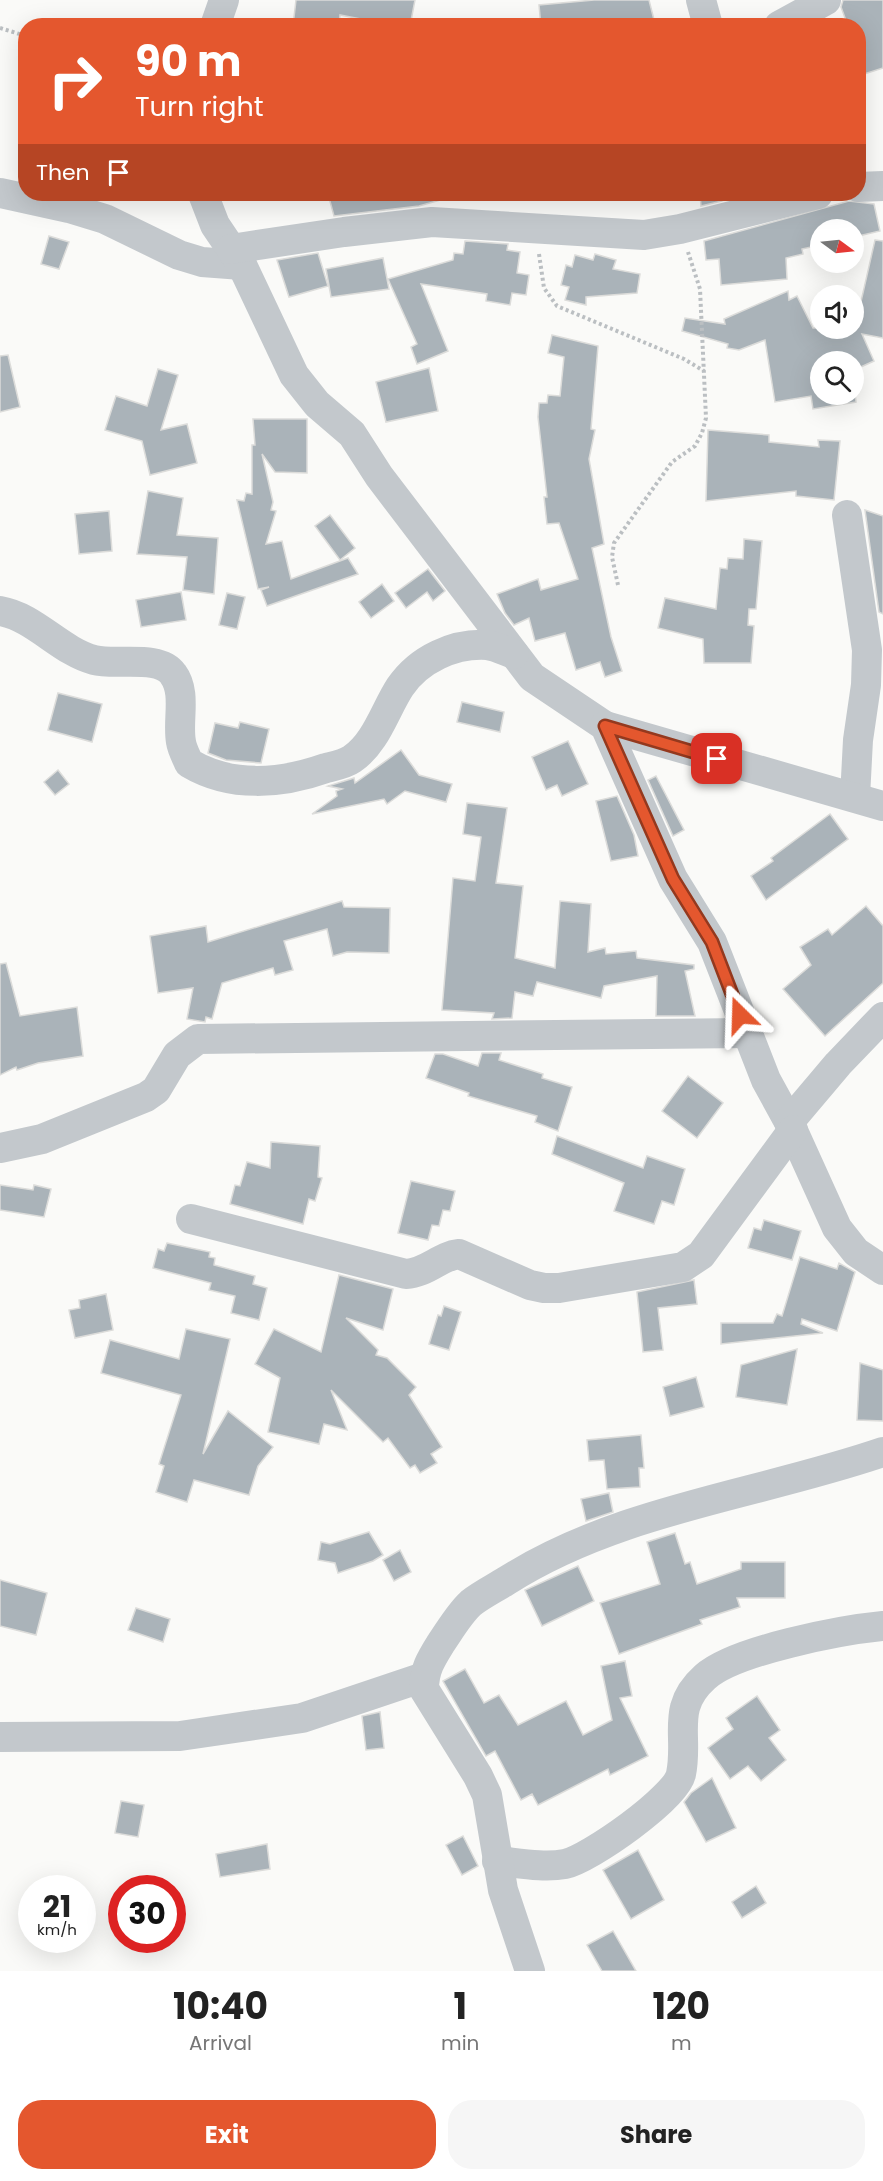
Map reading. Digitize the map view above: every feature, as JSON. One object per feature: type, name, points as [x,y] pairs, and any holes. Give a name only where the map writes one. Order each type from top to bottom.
[{"type":"street","points":[[218,18],[224,0]]},
{"type":"street","points":[[701,0],[706,18]]},
{"type":"street","points":[[793,18],[826,0]]},
{"type":"street","points":[[866,187],[883,186]]},
{"type":"street","points":[[0,193],[18,197]]},
{"type":"street","points":[[37,201],[105,219],[179,255],[202,262],[237,257],[344,232],[432,222],[644,235],[680,229],[790,201]]},
{"type":"street","points":[[206,201],[215,225],[237,257],[294,375],[317,404],[352,434],[379,476],[532,677],[605,726],[869,801],[858,740],[866,685],[867,650],[847,514]]},
{"type":"street","points":[[0,611],[24,621],[90,659],[111,664],[152,662],[165,666],[173,674],[180,688],[181,742],[189,763],[226,779],[270,781],[300,777],[351,760],[369,742],[401,686],[416,668],[439,655],[466,645],[490,645],[514,654]]},
{"type":"street","points":[[605,726],[673,879],[712,942],[766,1080],[791,1126],[837,1228],[856,1252],[883,1270]]},
{"type":"street","points":[[191,1219],[406,1274],[423,1272],[452,1255],[459,1254],[530,1285],[559,1288],[683,1267],[701,1255],[791,1126],[838,1064],[883,1017]]},
{"type":"street","points":[[0,1148],[42,1138],[146,1097],[156,1090],[177,1055],[198,1039],[747,1033]]},
{"type":"street","points":[[530,1971],[503,1890],[487,1795],[478,1776],[427,1698],[424,1677],[428,1665],[450,1629],[471,1604],[538,1561],[618,1529],[713,1500],[838,1468],[883,1452]]},
{"type":"street","points":[[497,1861],[551,1865],[571,1862],[645,1815],[671,1793],[681,1777],[683,1763],[681,1721],[683,1708],[689,1695],[705,1676],[730,1661],[760,1652],[883,1626]]},
{"type":"street","points":[[0,1737],[180,1736],[302,1718],[424,1677]]},
{"type":"path","points":[[0,27],[18,33]]},
{"type":"path","points":[[539,229],[539,258],[544,288],[557,306],[684,359],[705,371]]},
{"type":"path","points":[[618,585],[612,557],[614,543],[672,462],[694,446],[702,434],[706,418],[700,289],[680,229]]},
{"type":"building","points":[[296,0],[415,0],[412,18],[355,18],[340,15],[340,18],[294,18]]},
{"type":"building","points":[[594,0],[649,0],[654,18],[540,18],[539,5]]},
{"type":"building","points":[[843,0],[883,0],[883,68],[866,73],[866,18],[845,18],[841,7]]},
{"type":"building","points":[[330,201],[437,201],[419,206],[334,216]]},
{"type":"building","points":[[701,201],[722,201],[701,206]]},
{"type":"building","points":[[849,201],[874,204],[880,231],[864,235],[864,219],[810,219],[810,247],[802,249],[803,254],[786,258],[787,279],[721,285],[719,259],[706,260],[704,241]]},
{"type":"building","points":[[49,236],[69,242],[59,269],[41,264]]},
{"type":"building","points":[[875,240],[883,241],[883,338],[864,334],[864,288]]},
{"type":"building","points":[[465,241],[508,244],[507,250],[520,252],[517,273],[529,275],[526,295],[512,293],[510,305],[486,301],[487,294],[421,284],[448,351],[417,364],[411,347],[417,344],[388,279],[453,260],[454,253],[463,254]]},
{"type":"building","points":[[318,253],[328,286],[289,297],[277,260]]},
{"type":"building","points":[[595,254],[616,260],[613,269],[640,274],[637,293],[586,297],[586,305],[565,300],[569,287],[561,285],[566,265],[572,267],[575,255],[593,260]]},
{"type":"building","points":[[383,258],[389,289],[331,297],[326,269]]},
{"type":"building","points":[[788,291],[789,300],[797,296],[810,322],[810,339],[864,338],[874,361],[864,366],[864,351],[810,351],[810,396],[775,402],[765,340],[739,350],[727,348],[728,344],[682,331],[685,318],[725,324],[724,319]]},
{"type":"building","points":[[552,335],[598,346],[591,429],[595,430],[589,459],[604,544],[592,548],[611,637],[622,671],[605,677],[600,662],[576,670],[565,633],[535,641],[529,618],[514,625],[505,613],[497,594],[538,579],[541,590],[578,579],[559,523],[547,524],[544,497],[547,497],[538,417],[539,403],[547,403],[548,395],[560,396],[564,357],[548,353]]},
{"type":"building","points":[[8,355],[20,407],[0,412],[0,356]]},
{"type":"building","points":[[429,368],[438,411],[386,422],[376,382]]},
{"type":"building","points":[[158,369],[178,375],[161,430],[187,424],[197,463],[150,475],[142,441],[105,430],[116,396],[147,406]]},
{"type":"building","points":[[812,405],[838,405],[813,409]]},
{"type":"building","points":[[253,419],[307,419],[307,473],[275,472],[262,454],[273,502],[271,510],[276,511],[266,544],[282,541],[291,579],[348,558],[358,574],[267,606],[261,590],[269,587],[258,589],[237,500],[244,501],[246,493],[252,494],[252,445],[255,445]]},
{"type":"building","points":[[708,430],[769,435],[769,442],[819,447],[818,440],[840,441],[834,500],[796,496],[796,491],[706,501]]},
{"type":"building","points":[[148,491],[183,498],[177,535],[218,538],[214,594],[183,590],[187,557],[137,554]]},
{"type":"building","points":[[865,510],[883,516],[883,614],[879,612]]},
{"type":"building","points":[[109,511],[112,551],[79,554],[75,514]]},
{"type":"building","points":[[330,515],[355,548],[340,560],[315,526]]},
{"type":"building","points":[[744,539],[762,541],[756,609],[749,609],[748,625],[754,626],[751,663],[704,663],[703,639],[658,628],[665,598],[716,609],[720,568],[727,569],[728,558],[743,559]]},
{"type":"building","points":[[428,569],[445,591],[433,601],[427,592],[406,608],[395,593]]},
{"type":"building","points":[[382,584],[394,601],[371,618],[359,602]]},
{"type":"building","points":[[181,592],[186,620],[141,627],[136,600]]},
{"type":"building","points":[[227,593],[245,597],[237,629],[219,625]]},
{"type":"building","points":[[58,693],[102,704],[92,742],[48,730]]},
{"type":"building","points":[[462,702],[504,712],[500,732],[457,722]]},
{"type":"building","points":[[240,722],[269,729],[261,763],[226,760],[208,753],[215,723],[238,728]]},
{"type":"building","points":[[568,741],[588,784],[562,796],[557,785],[546,790],[532,757]]},
{"type":"building","points":[[401,750],[419,775],[452,784],[446,802],[405,791],[387,804],[384,799],[312,814],[337,796],[336,791],[342,789],[328,786],[354,778],[355,783]]},
{"type":"building","points":[[58,770],[69,784],[55,795],[44,782]]},
{"type":"building","points":[[656,776],[684,830],[673,836],[648,780]]},
{"type":"building","points":[[617,796],[634,835],[638,856],[611,861],[596,801]]},
{"type":"building","points":[[467,803],[507,808],[496,883],[523,886],[515,958],[555,968],[560,901],[591,904],[588,952],[605,948],[606,954],[636,951],[637,958],[694,965],[694,969],[685,971],[695,1016],[656,1016],[657,976],[604,986],[601,998],[537,982],[533,996],[515,992],[512,1018],[492,1019],[494,1013],[442,1010],[453,878],[475,881],[481,837],[463,834]]},
{"type":"building","points":[[830,814],[848,839],[766,900],[751,876],[773,861],[771,858]]},
{"type":"building","points":[[342,901],[344,907],[390,908],[389,953],[347,952],[333,956],[327,929],[284,941],[293,970],[275,975],[273,968],[222,983],[212,1019],[206,1017],[205,1022],[187,1019],[193,988],[158,993],[150,936],[206,926],[208,942]]},
{"type":"building","points":[[866,906],[883,926],[883,983],[825,1036],[783,989],[811,965],[800,947],[828,929],[832,935]]},
{"type":"building","points":[[6,963],[20,1016],[77,1007],[83,1056],[38,1063],[17,1070],[16,1067],[0,1075],[0,964]]},
{"type":"building","points":[[482,1053],[501,1053],[499,1060],[543,1074],[542,1078],[572,1087],[558,1131],[535,1122],[537,1116],[468,1096],[469,1093],[426,1078],[435,1054],[443,1054],[478,1066]]},
{"type":"building","points":[[688,1076],[723,1103],[697,1138],[662,1111]]},
{"type":"building","points":[[557,1136],[643,1168],[647,1156],[685,1169],[674,1205],[662,1201],[654,1224],[614,1211],[624,1183],[552,1154]]},
{"type":"building","points":[[271,1142],[320,1146],[318,1177],[322,1178],[315,1201],[309,1199],[303,1224],[230,1204],[235,1185],[240,1186],[247,1162],[270,1168]]},
{"type":"building","points":[[411,1181],[455,1191],[450,1211],[443,1210],[439,1226],[432,1225],[428,1240],[398,1233]]},
{"type":"building","points":[[0,1185],[33,1190],[34,1185],[51,1189],[44,1217],[0,1210]]},
{"type":"building","points":[[764,1220],[801,1231],[792,1260],[748,1248],[754,1228],[761,1230]]},
{"type":"building","points":[[167,1243],[210,1252],[209,1257],[215,1258],[214,1265],[255,1276],[253,1284],[267,1288],[259,1320],[231,1313],[235,1296],[209,1290],[211,1283],[153,1268],[158,1249],[164,1251]]},
{"type":"building","points":[[800,1257],[837,1269],[839,1263],[855,1272],[837,1331],[802,1319],[801,1324],[823,1333],[721,1344],[721,1323],[773,1323],[777,1314],[782,1316]]},
{"type":"building","points":[[339,1275],[393,1289],[383,1330],[346,1318],[378,1350],[376,1355],[387,1358],[416,1387],[409,1395],[442,1447],[431,1454],[437,1463],[420,1473],[415,1465],[410,1468],[388,1438],[383,1442],[331,1390],[347,1430],[324,1424],[319,1444],[268,1432],[280,1378],[255,1364],[274,1329],[321,1352]]},
{"type":"building","points":[[694,1280],[697,1304],[658,1308],[663,1350],[643,1352],[637,1292]]},
{"type":"building","points":[[106,1294],[113,1330],[75,1338],[69,1310],[80,1308],[79,1300]]},
{"type":"building","points":[[444,1306],[461,1312],[449,1350],[429,1344],[438,1315],[441,1316]]},
{"type":"building","points":[[186,1329],[230,1339],[203,1454],[228,1411],[273,1447],[258,1466],[249,1495],[194,1480],[187,1502],[156,1492],[164,1466],[159,1464],[181,1395],[101,1373],[110,1340],[179,1359]]},
{"type":"building","points":[[797,1349],[787,1405],[736,1397],[741,1365]]},
{"type":"building","points":[[860,1363],[883,1370],[883,1421],[857,1420]]},
{"type":"building","points":[[696,1377],[704,1407],[670,1416],[663,1387]]},
{"type":"building","points":[[641,1435],[644,1468],[639,1468],[640,1487],[607,1489],[604,1460],[589,1461],[587,1440]]},
{"type":"building","points":[[609,1493],[613,1512],[586,1521],[581,1499]]},
{"type":"building","points":[[369,1532],[383,1555],[373,1561],[338,1573],[335,1563],[318,1560],[321,1542],[330,1544]]},
{"type":"building","points":[[675,1533],[685,1564],[690,1562],[697,1584],[741,1569],[741,1562],[785,1562],[785,1598],[737,1598],[740,1607],[700,1620],[702,1624],[619,1654],[600,1603],[660,1584],[647,1542]]},
{"type":"building","points":[[400,1550],[411,1572],[394,1581],[383,1560]]},
{"type":"building","points":[[578,1566],[594,1601],[542,1626],[525,1590]]},
{"type":"building","points":[[0,1580],[47,1593],[36,1635],[0,1626]]},
{"type":"building","points":[[136,1608],[170,1619],[163,1642],[128,1630]]},
{"type":"building","points":[[625,1661],[632,1696],[620,1698],[648,1756],[610,1775],[608,1769],[538,1805],[532,1794],[521,1800],[495,1751],[486,1756],[443,1681],[465,1669],[484,1703],[499,1695],[518,1725],[566,1701],[583,1735],[612,1720],[601,1666]]},
{"type":"building","points":[[757,1696],[780,1730],[769,1738],[786,1760],[761,1781],[748,1766],[730,1779],[708,1748],[733,1729],[726,1718]]},
{"type":"building","points":[[380,1712],[384,1748],[366,1750],[362,1716]]},
{"type":"building","points":[[712,1778],[736,1828],[706,1842],[684,1802],[691,1793]]},
{"type":"building","points":[[121,1801],[144,1805],[138,1837],[115,1833]]},
{"type":"building","points":[[463,1836],[478,1866],[462,1875],[446,1845]]},
{"type":"building","points":[[267,1844],[270,1869],[220,1877],[216,1854]]},
{"type":"building","points":[[638,1850],[664,1900],[631,1919],[603,1870]]},
{"type":"building","points":[[756,1886],[766,1903],[742,1918],[732,1902]]},
{"type":"building","points":[[613,1931],[636,1971],[602,1971],[587,1945]]},
{"type":"route","points":[[717,759],[605,726],[673,879],[712,942],[740,1015]]}]
